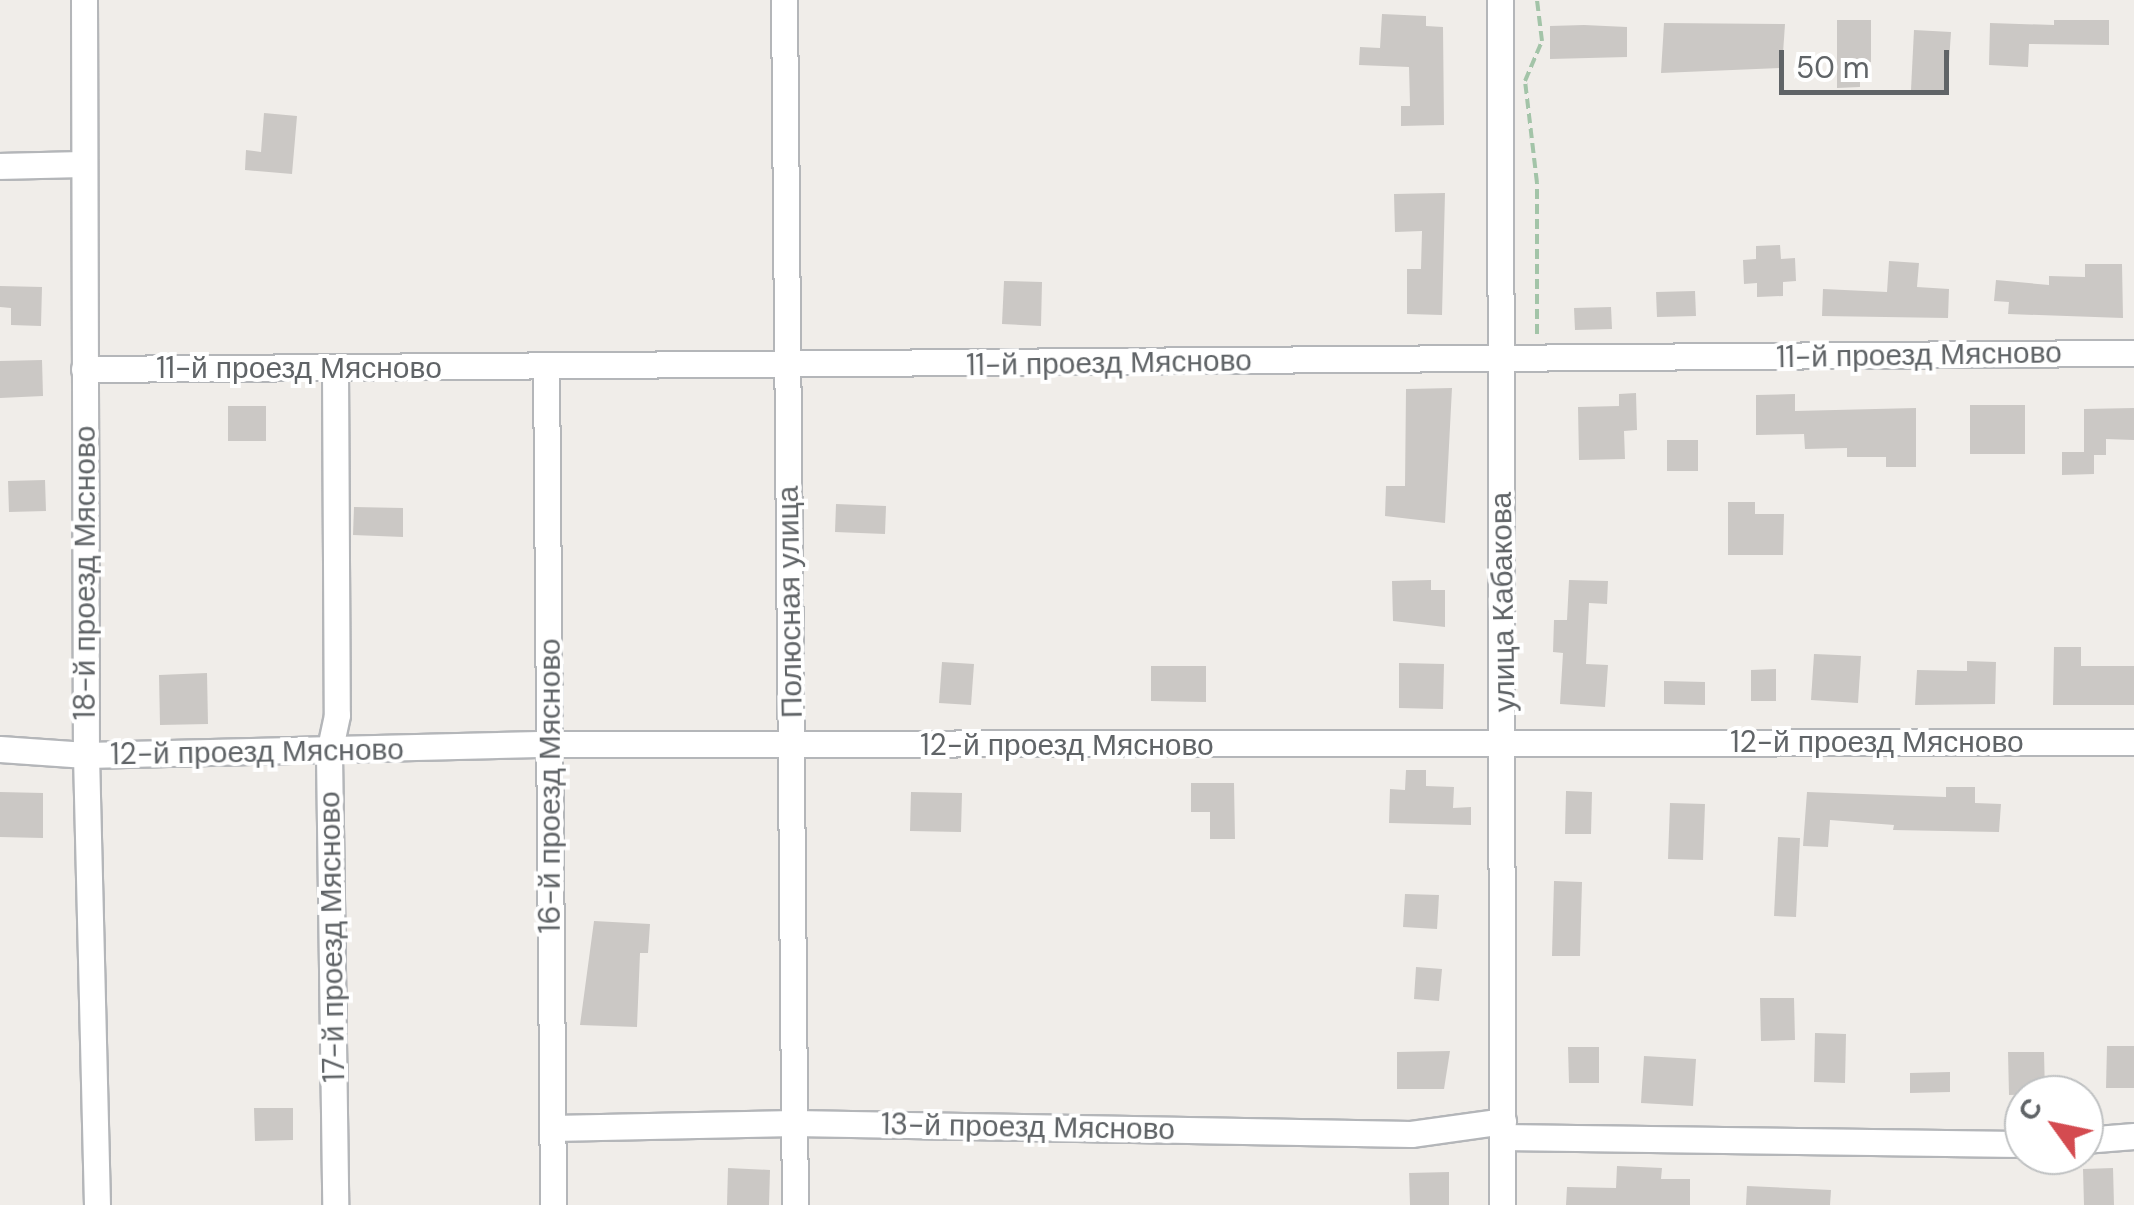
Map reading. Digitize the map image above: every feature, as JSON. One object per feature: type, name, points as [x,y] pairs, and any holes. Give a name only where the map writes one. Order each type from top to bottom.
[{"type":"street","name":"18-й проезд Мясново","points":[[84,0],[81,164],[86,755],[97,1205]]},
{"type":"street","name":"Полюсная улица","points":[[784,0],[790,162],[785,366],[794,745],[795,1205]]},
{"type":"street","name":"улица Кабакова","points":[[1500,0],[1505,742],[1502,1205]]},
{"type":"street","points":[[0,166],[81,164]]},
{"type":"street","name":"11-й проезд Мясново","points":[[84,369],[2134,353]]},
{"type":"street","name":"16-й проезд Мясново","points":[[546,366],[553,1205]]},
{"type":"street","name":"17-й проезд Мясново","points":[[335,369],[338,715],[329,754],[336,1205]]},
{"type":"street","name":"12-й проезд Мясново","points":[[0,750],[86,755],[329,754],[550,744],[2134,742]]},
{"type":"street","name":"13-й проезд Мясново","points":[[552,1128],[794,1122],[1411,1134],[1502,1129],[2004,1143]]},
{"type":"street","points":[[2104,1138],[2134,1136]]},
{"type":"path","points":[[1538,0],[1542,41],[1525,81],[1536,183],[1538,359]]},
{"type":"building","points":[[1382,14],[1426,16],[1426,26],[1443,27],[1444,125],[1401,126],[1401,106],[1410,106],[1409,67],[1359,65],[1360,47],[1380,48]]},
{"type":"building","points":[[1837,20],[1871,20],[1871,62],[1860,62],[1860,87],[1837,88]]},
{"type":"building","points":[[2054,20],[2109,20],[2109,45],[2029,44],[2028,67],[1989,65],[1990,23],[2054,25]]},
{"type":"building","points":[[1664,23],[1785,24],[1782,68],[1661,73]]},
{"type":"building","points":[[1550,26],[1627,27],[1627,57],[1550,59]]},
{"type":"building","points":[[1914,30],[1951,32],[1947,92],[1911,90]]},
{"type":"building","points":[[264,113],[297,116],[292,174],[245,170],[246,150],[261,152]]},
{"type":"building","points":[[1445,193],[1442,315],[1407,314],[1407,269],[1421,269],[1422,231],[1395,232],[1394,194]]},
{"type":"building","points":[[1780,245],[1781,259],[1795,258],[1796,281],[1783,282],[1783,296],[1757,297],[1757,283],[1744,284],[1743,260],[1756,259],[1756,246]]},
{"type":"building","points":[[1889,261],[1919,263],[1917,287],[1949,289],[1948,318],[1822,316],[1823,289],[1887,292]]},
{"type":"building","points":[[2085,264],[2122,264],[2123,318],[2008,314],[2009,302],[1994,301],[1996,280],[2049,285],[2049,276],[2085,277]]},
{"type":"building","points":[[1004,281],[1042,282],[1041,326],[1002,324]]},
{"type":"building","points":[[0,286],[42,287],[41,326],[11,325],[11,308],[0,307]]},
{"type":"building","points":[[1695,291],[1696,316],[1657,317],[1656,292]]},
{"type":"building","points":[[1611,307],[1612,329],[1575,330],[1574,308]]},
{"type":"building","points":[[42,360],[43,396],[0,398],[0,361]]},
{"type":"building","points":[[1452,388],[1445,523],[1385,516],[1386,486],[1405,486],[1406,389]]},
{"type":"building","points":[[1636,393],[1637,430],[1624,431],[1625,459],[1579,460],[1578,407],[1619,406],[1619,394]]},
{"type":"building","points":[[1795,394],[1795,411],[1916,408],[1916,467],[1886,467],[1886,457],[1847,457],[1847,448],[1805,449],[1804,434],[1756,435],[1756,395]]},
{"type":"building","points":[[1970,405],[2025,405],[2025,454],[1970,454]]},
{"type":"building","points":[[228,406],[266,406],[266,441],[228,441]]},
{"type":"building","points":[[2134,408],[2134,440],[2106,439],[2106,455],[2094,455],[2094,474],[2062,475],[2062,452],[2084,452],[2084,409]]},
{"type":"building","points":[[1667,440],[1698,440],[1698,471],[1667,471]]},
{"type":"building","points":[[45,480],[46,511],[9,512],[8,481]]},
{"type":"building","points":[[1728,502],[1755,502],[1755,514],[1784,514],[1783,555],[1728,555]]},
{"type":"building","points":[[836,504],[886,506],[885,534],[835,532]]},
{"type":"building","points":[[354,507],[403,508],[403,537],[353,535]]},
{"type":"building","points":[[1431,580],[1431,590],[1445,590],[1445,627],[1393,621],[1392,581]]},
{"type":"building","points":[[1569,580],[1608,581],[1607,604],[1589,603],[1586,664],[1608,665],[1605,707],[1560,704],[1563,653],[1553,652],[1554,620],[1567,620]]},
{"type":"building","points":[[2054,647],[2081,647],[2081,666],[2134,666],[2134,705],[2053,705]]},
{"type":"building","points":[[1814,654],[1861,656],[1858,703],[1811,700]]},
{"type":"building","points":[[1967,661],[1996,662],[1995,704],[1915,705],[1917,670],[1967,671]]},
{"type":"building","points":[[942,662],[974,664],[971,705],[939,703]]},
{"type":"building","points":[[1399,663],[1444,664],[1443,709],[1399,708]]},
{"type":"building","points":[[1151,666],[1206,666],[1206,702],[1151,701]]},
{"type":"building","points":[[1776,669],[1776,701],[1751,701],[1751,670]]},
{"type":"building","points":[[207,673],[208,724],[160,725],[159,675]]},
{"type":"building","points":[[1664,681],[1705,682],[1705,705],[1664,704]]},
{"type":"building","points":[[1406,770],[1426,770],[1426,786],[1454,787],[1453,808],[1471,807],[1471,825],[1389,823],[1390,789],[1405,790]]},
{"type":"building","points":[[1191,783],[1234,783],[1235,839],[1210,839],[1210,812],[1191,812]]},
{"type":"building","points":[[1946,787],[1975,787],[1975,803],[2001,804],[1999,832],[1893,830],[1894,825],[1830,820],[1828,847],[1803,846],[1807,792],[1946,797]]},
{"type":"building","points":[[1566,791],[1592,792],[1591,834],[1565,834]]},
{"type":"building","points":[[0,792],[43,793],[43,838],[0,837]]},
{"type":"building","points":[[911,792],[962,793],[961,832],[910,831]]},
{"type":"building","points":[[1670,803],[1705,804],[1703,860],[1668,859]]},
{"type":"building","points":[[1778,837],[1800,838],[1796,917],[1774,916]]},
{"type":"building","points":[[1554,881],[1582,882],[1580,956],[1552,956]]},
{"type":"building","points":[[1405,894],[1439,895],[1437,929],[1403,927]]},
{"type":"building","points":[[594,921],[650,924],[648,953],[640,953],[637,1027],[580,1025]]},
{"type":"building","points":[[1416,967],[1442,969],[1439,1001],[1414,999]]},
{"type":"building","points":[[1760,998],[1794,998],[1795,1040],[1761,1041]]},
{"type":"building","points":[[1815,1033],[1846,1034],[1845,1083],[1814,1082]]},
{"type":"building","points":[[2107,1046],[2134,1046],[2134,1088],[2106,1088]]},
{"type":"building","points":[[1568,1047],[1599,1047],[1599,1083],[1569,1083]]},
{"type":"building","points":[[1450,1051],[1444,1089],[1397,1089],[1397,1052]]},
{"type":"building","points":[[2008,1052],[2044,1052],[2045,1075],[2009,1075]]},
{"type":"building","points":[[1644,1056],[1696,1059],[1693,1106],[1641,1103]]},
{"type":"building","points":[[1950,1072],[1950,1092],[1910,1093],[1910,1073]]},
{"type":"building","points":[[254,1108],[293,1108],[293,1140],[255,1141]]},
{"type":"building","points":[[1617,1166],[1662,1168],[1661,1179],[1690,1179],[1690,1205],[1566,1205],[1567,1187],[1616,1188]]},
{"type":"building","points":[[728,1168],[770,1170],[769,1205],[727,1205]]},
{"type":"building","points":[[2104,1168],[2113,1168],[2114,1205],[2084,1205],[2083,1175],[2104,1175]]},
{"type":"building","points":[[1449,1172],[1449,1205],[1410,1205],[1409,1173]]},
{"type":"building","points":[[1747,1186],[1831,1190],[1830,1205],[1746,1205]]}]
